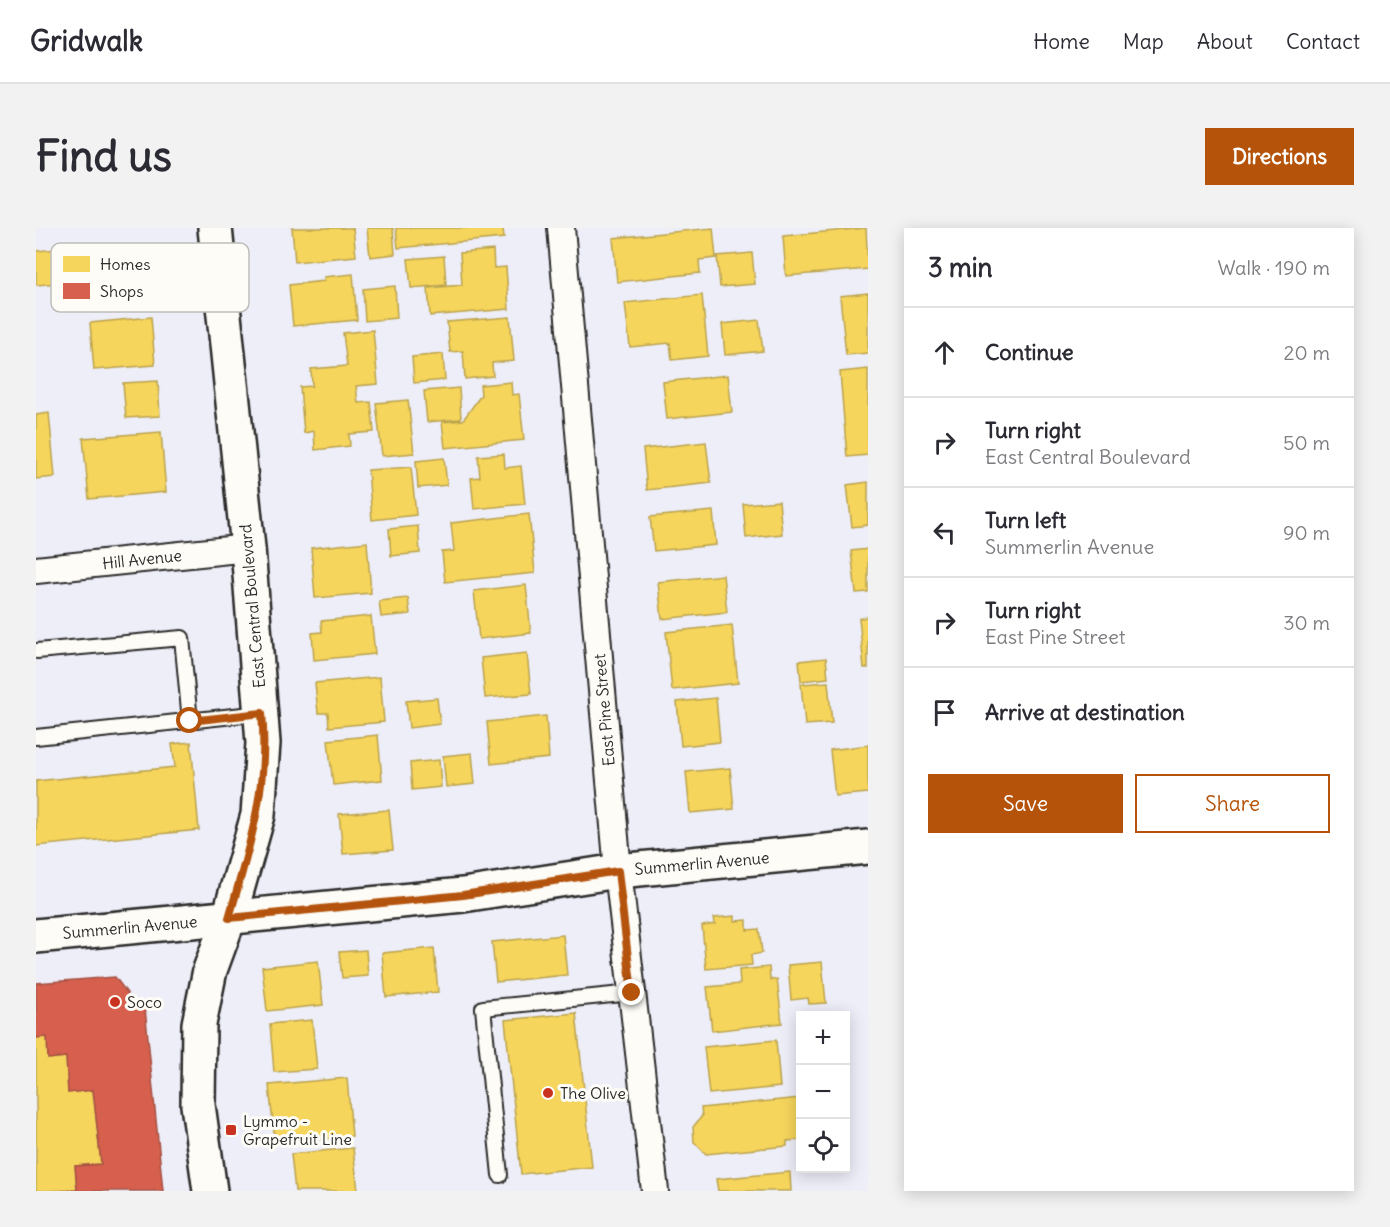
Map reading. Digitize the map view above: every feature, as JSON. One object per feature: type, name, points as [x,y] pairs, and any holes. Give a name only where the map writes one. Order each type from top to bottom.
[{"type":"street","name":"East Central Boulevard","points":[[215,228],[217,243]]},
{"type":"street","name":"East Pine Street","points":[[561,228],[618,871],[655,1191]]},
{"type":"street","name":"East Central Boulevard","points":[[210,1191],[198,1105],[198,1034],[210,970],[229,918],[258,815],[263,769],[262,713],[248,548],[224,312]]},
{"type":"street","name":"Hill Avenue","points":[[36,570],[248,548]]},
{"type":"street","name":"Summerlin Avenue","points":[[36,936],[463,895],[618,871],[868,847]]},
{"type":"lane","points":[[37,651],[182,638],[190,721]]},
{"type":"lane","points":[[36,737],[262,713]]},
{"type":"lane","points":[[500,1174],[483,1008],[632,993]]},
{"type":"building: Homes","points":[[292,228],[353,228],[356,256],[295,262]]},
{"type":"building: Homes","points":[[367,228],[393,228],[395,254],[370,257]]},
{"type":"building: Homes","points":[[396,228],[503,228],[504,238],[398,248]]},
{"type":"building: Homes","points":[[713,228],[716,258],[699,260],[700,273],[617,282],[613,238]]},
{"type":"building: Homes","points":[[866,228],[868,269],[786,276],[783,236]]},
{"type":"building: Homes","points":[[51,250],[51,284],[36,285],[36,251]]},
{"type":"building: Homes","points":[[493,250],[494,268],[506,267],[509,309],[430,316],[428,288],[462,285],[460,253]]},
{"type":"building: Homes","points":[[752,253],[755,284],[720,287],[717,256]]},
{"type":"building: Homes","points":[[444,256],[446,285],[411,288],[408,259]]},
{"type":"building: Homes","points":[[353,274],[357,320],[293,326],[289,285],[324,281],[324,277]]},
{"type":"building: Homes","points":[[395,286],[397,318],[365,321],[363,289]]},
{"type":"building: Homes","points":[[868,293],[868,353],[846,355],[840,296]]},
{"type":"building: Homes","points":[[702,295],[708,356],[672,360],[670,343],[630,347],[625,303]]},
{"type":"building: Homes","points":[[151,317],[155,365],[94,370],[90,323]]},
{"type":"building: Homes","points":[[510,317],[514,361],[492,363],[493,376],[465,379],[463,351],[450,352],[447,322]]},
{"type":"building: Homes","points":[[759,320],[763,351],[725,355],[722,324]]},
{"type":"building: Homes","points":[[373,330],[378,384],[356,386],[358,403],[371,402],[374,432],[349,434],[350,446],[315,450],[314,431],[304,433],[300,387],[312,386],[311,369],[347,366],[343,333]]},
{"type":"building: Homes","points":[[443,354],[445,380],[414,383],[412,357]]},
{"type":"building: Homes","points":[[868,369],[868,455],[847,457],[840,372]]},
{"type":"building: Homes","points":[[728,375],[732,412],[667,419],[663,382]]},
{"type":"building: Homes","points":[[158,381],[160,416],[126,418],[123,383]]},
{"type":"building: Homes","points":[[511,382],[512,395],[519,394],[524,440],[445,448],[442,422],[463,420],[481,395],[480,385]]},
{"type":"building: Homes","points":[[459,388],[461,419],[427,422],[424,391]]},
{"type":"building: Homes","points":[[408,400],[414,453],[382,456],[376,403]]},
{"type":"building: Homes","points":[[49,413],[55,477],[36,479],[36,415]]},
{"type":"building: Homes","points":[[161,432],[166,492],[89,499],[83,438]]},
{"type":"building: Homes","points":[[706,442],[711,483],[647,490],[643,449]]},
{"type":"building: Homes","points":[[504,454],[505,468],[521,466],[525,504],[474,509],[471,478],[480,477],[478,456]]},
{"type":"building: Homes","points":[[444,458],[447,485],[418,488],[416,461]]},
{"type":"building: Homes","points":[[411,467],[416,515],[372,520],[368,470]]},
{"type":"building: Homes","points":[[868,482],[868,525],[852,527],[847,485]]},
{"type":"building: Homes","points":[[779,501],[782,534],[746,538],[743,504]]},
{"type":"building: Homes","points":[[713,511],[716,545],[654,551],[650,517]]},
{"type":"building: Homes","points":[[529,514],[535,573],[445,582],[442,552],[454,551],[451,523]]},
{"type":"building: Homes","points":[[418,526],[420,553],[391,556],[389,529]]},
{"type":"building: Homes","points":[[367,542],[371,593],[315,598],[311,548]]},
{"type":"building: Homes","points":[[868,549],[868,592],[856,593],[851,551]]},
{"type":"building: Homes","points":[[723,575],[727,612],[662,619],[658,582]]},
{"type":"building: Homes","points":[[526,585],[531,633],[479,639],[474,591]]},
{"type":"building: Homes","points":[[408,598],[410,614],[381,617],[379,601]]},
{"type":"building: Homes","points":[[371,616],[375,654],[314,660],[312,633],[322,632],[321,621]]},
{"type":"building: Homes","points":[[868,617],[868,668],[864,668],[859,618]]},
{"type":"building: Homes","points":[[732,625],[738,683],[672,690],[666,632]]},
{"type":"building: Homes","points":[[527,653],[531,694],[485,698],[481,658]]},
{"type":"building: Homes","points":[[826,658],[828,678],[801,681],[799,661]]},
{"type":"building: Homes","points":[[380,677],[384,722],[329,727],[328,713],[318,713],[315,683]]},
{"type":"building: Homes","points":[[828,682],[832,723],[805,725],[801,684]]},
{"type":"building: Homes","points":[[437,698],[440,724],[409,728],[406,701]]},
{"type":"building: Homes","points":[[716,698],[720,742],[681,746],[677,702]]},
{"type":"building: Homes","points":[[546,716],[549,758],[491,764],[487,722]]},
{"type":"building: Homes","points":[[378,735],[382,780],[333,785],[328,740]]},
{"type":"building: Homes","points":[[191,742],[199,830],[36,846],[36,781],[175,767],[172,744]]},
{"type":"building: Homes","points":[[868,745],[868,793],[835,796],[830,750]]},
{"type":"building: Homes","points":[[472,753],[475,784],[446,787],[443,756]]},
{"type":"building: Homes","points":[[439,760],[441,787],[412,790],[410,763]]},
{"type":"building: Homes","points":[[730,768],[734,809],[690,813],[686,772]]},
{"type":"building: Homes","points":[[389,810],[393,850],[343,854],[339,814]]},
{"type":"building: Homes","points":[[735,916],[735,921],[747,920],[747,930],[759,929],[762,953],[751,955],[752,965],[706,969],[702,926],[715,924],[714,918]]},
{"type":"building: Homes","points":[[563,935],[567,975],[496,982],[492,942]]},
{"type":"building: Homes","points":[[434,948],[438,992],[386,997],[382,953]]},
{"type":"building: Homes","points":[[366,950],[368,976],[342,978],[339,952]]},
{"type":"building: Homes","points":[[318,961],[323,1005],[267,1011],[262,967]]},
{"type":"building: Homes","points":[[822,962],[826,1003],[809,1004],[808,998],[791,1000],[788,965]]},
{"type":"building: Homes","points":[[769,967],[770,980],[777,979],[782,1023],[712,1031],[707,987],[740,984],[739,970]]},
{"type":"building: Homes","name":"The Olive","points":[[576,1013],[592,1167],[521,1174],[505,1020]]},
{"type":"building: Homes","points":[[312,1020],[317,1069],[274,1072],[270,1024]]},
{"type":"building: Homes","points":[[47,1037],[48,1059],[66,1057],[68,1093],[93,1090],[101,1164],[75,1166],[77,1190],[36,1191],[36,1038]]},
{"type":"building: Homes","points":[[776,1040],[780,1087],[709,1094],[704,1047]]},
{"type":"building: Homes","points":[[347,1078],[352,1136],[275,1144],[269,1085]]},
{"type":"building: Homes","points":[[796,1098],[796,1140],[787,1141],[787,1146],[706,1154],[694,1142],[693,1127],[702,1116],[701,1108]]},
{"type":"building: Homes","points":[[353,1148],[358,1191],[295,1191],[291,1154]]},
{"type":"building: Homes","points":[[790,1172],[791,1191],[718,1191],[716,1179]]},
{"type":"building: Shops","points":[[115,977],[127,993],[131,1008],[145,1008],[163,1191],[61,1191],[77,1190],[75,1166],[101,1164],[93,1090],[68,1093],[66,1057],[48,1059],[47,1037],[36,1038],[36,983]]},
{"type":"place","name":"Soco","points":[[115,1002]]},
{"type":"place","name":"The Olive","points":[[548,1093]]},
{"type":"place","name":"Lymmo - Grapefruit Line","points":[[231,1130]]},
{"type":"route","points":[[190,721],[262,713],[263,769],[258,815],[229,918],[463,895],[618,871],[632,993]]}]
